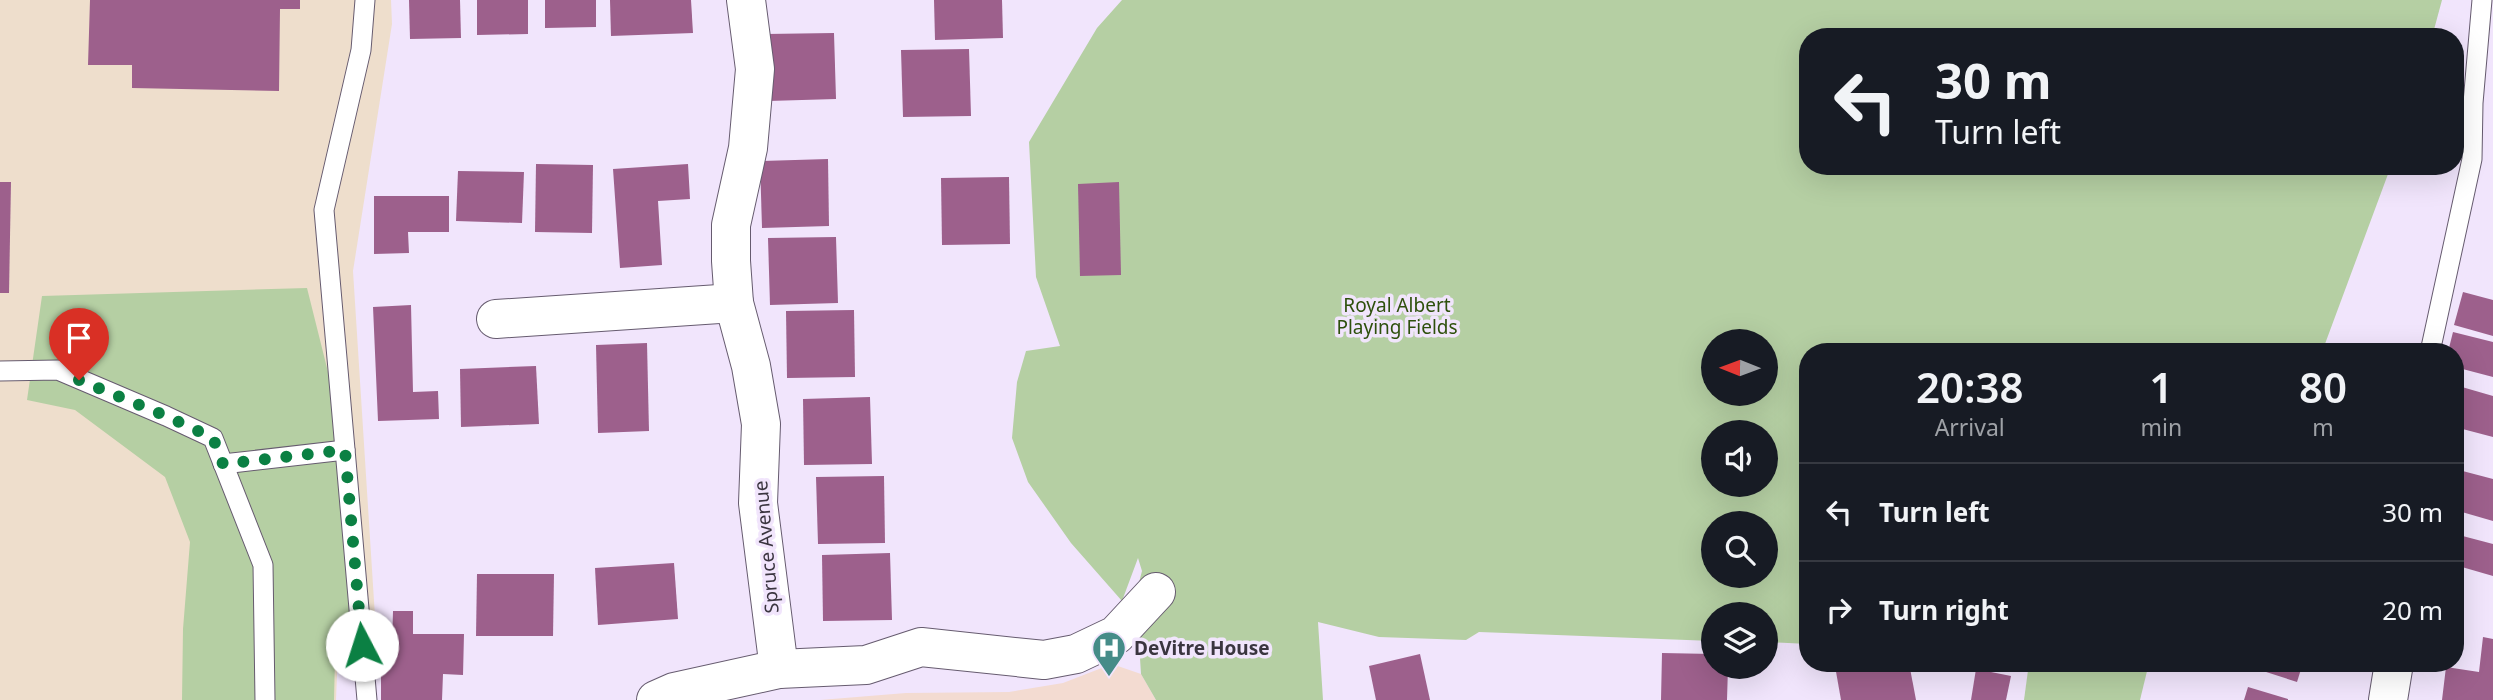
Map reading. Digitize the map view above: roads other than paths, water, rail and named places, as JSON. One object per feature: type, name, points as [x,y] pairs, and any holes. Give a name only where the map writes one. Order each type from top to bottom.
[{"type":"street","name":"Spruce Avenue","points":[[746,0],[755,69],[748,148],[731,225],[734,303],[751,366],[761,424],[758,503],[779,669]]},
{"type":"street","points":[[496,318],[734,303]]},
{"type":"street","points":[[656,700],[674,692],[779,669],[866,665],[922,647],[1044,660],[1076,654],[1116,635],[1156,592]]},
{"type":"street","points":[[2388,700],[2393,672]]},
{"type":"lane","points":[[365,0],[361,50],[324,210],[367,700]]},
{"type":"lane","points":[[2432,343],[2472,159],[2473,103],[2482,0]]},
{"type":"lane","points":[[0,371],[58,370],[213,438],[263,565],[265,700]]},
{"type":"lane","points":[[223,464],[345,450]]},
{"type":"place","name":"DeVitre House","points":[[1109,678]]},
{"type":"park label","name":"Royal Albert Playing Fields","points":[[1397,316]]}]
